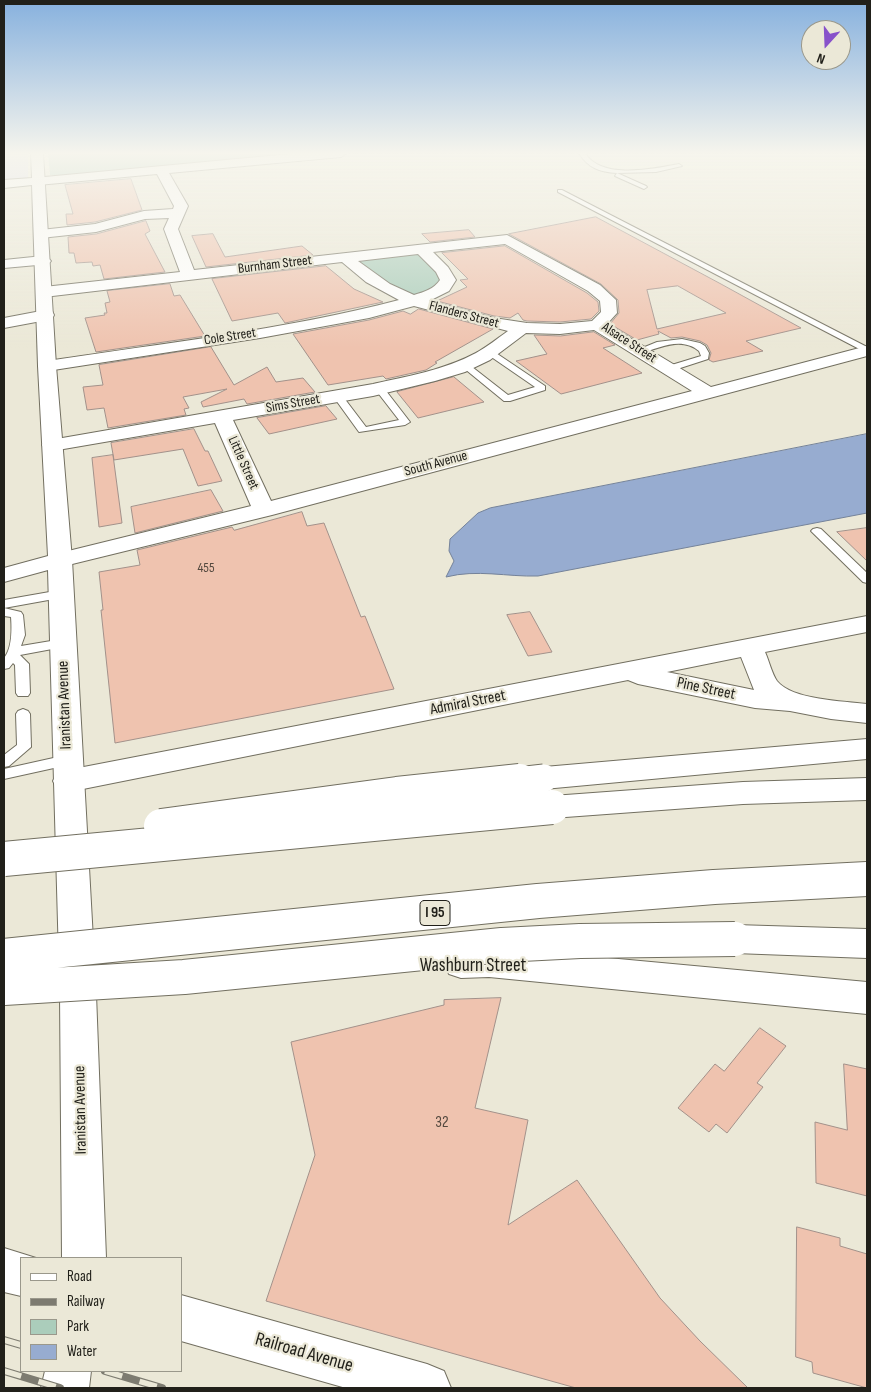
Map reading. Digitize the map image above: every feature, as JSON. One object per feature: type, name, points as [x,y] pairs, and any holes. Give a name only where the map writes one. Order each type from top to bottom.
[{"type":"main road","name":"Iranistan Avenue","points":[[40,218],[47,366],[62,594],[67,771],[78,994],[84,1257]]},
{"type":"main road","points":[[41,234],[96,228],[136,218]]},
{"type":"main road","points":[[177,218],[172,230],[189,276]]},
{"type":"main road","name":"Burnham Street","points":[[4,323],[45,304],[189,276],[507,239]]},
{"type":"main road","name":"Alsace Street","points":[[507,239],[594,288],[608,300],[609,313],[597,325],[708,392]]},
{"type":"main road","name":"Cole Street","points":[[47,366],[337,319],[412,302],[440,290],[448,280],[444,270],[422,249]]},
{"type":"main road","name":"Flanders Street","points":[[345,257],[364,275],[412,302],[521,329],[566,330],[597,325]]},
{"type":"main road","points":[[4,264],[43,261]]},
{"type":"main road","name":"Sims Street","points":[[52,445],[380,389],[429,378],[464,365],[490,352],[521,329]]},
{"type":"main road","name":"South Avenue","points":[[4,575],[264,510],[867,351]]},
{"type":"main road","name":"Little Street","points":[[222,416],[264,510]]},
{"type":"main road","name":"Admiral Street","points":[[67,771],[622,672],[867,624]]},
{"type":"main road","name":"Pine Street","points":[[750,647],[766,687],[790,702]]},
{"type":"main road","name":"Pine Street","points":[[622,672],[755,699],[867,713]]},
{"type":"main road","points":[[4,847],[387,796],[544,778],[867,749]]},
{"type":"main road","points":[[4,858],[561,806],[743,793],[867,789]]},
{"type":"main road","name":"I 95","points":[[4,956],[538,901],[704,888],[867,879]]},
{"type":"main road","points":[[4,988],[184,977],[502,946],[589,941],[735,939],[867,944]]},
{"type":"main road","name":"Washburn Street","points":[[78,994],[420,964],[488,962],[867,998]]},
{"type":"main road","points":[[4,1270],[20,1274]]},
{"type":"main road","name":"Railroad Avenue","points":[[182,1318],[427,1388]]},
{"type":"main road","points":[[65,1388],[68,1372]]},
{"type":"lane","points":[[612,218],[867,351]]},
{"type":"lane","points":[[639,351],[674,341],[687,341],[702,348],[705,352],[705,357],[668,368]]},
{"type":"lane","points":[[464,365],[508,398],[542,388],[490,352]]},
{"type":"lane","points":[[338,396],[364,430],[405,422],[380,389]]},
{"type":"lane","points":[[817,531],[867,579]]},
{"type":"lane","points":[[4,604],[62,594]]},
{"type":"lane","points":[[4,612],[17,615],[19,635],[10,653]]},
{"type":"lane","points":[[10,653],[63,643]]},
{"type":"lane","points":[[10,653],[22,664],[23,693]]},
{"type":"lane","points":[[4,762],[24,747],[23,714]]},
{"type":"lane","points":[[4,774],[67,771]]},
{"type":"green space","points":[[418,253],[442,276],[440,286],[416,296],[391,285],[357,261]]},
{"type":"water","points":[[867,434],[867,513],[538,576],[481,573],[446,577],[454,561],[449,551],[450,539],[478,513],[490,508]]},
{"type":"building","points":[[66,218],[111,218],[95,222],[67,225]]},
{"type":"building","points":[[598,218],[801,328],[746,341],[763,351],[713,362],[709,360],[711,353],[707,345],[700,341],[682,337],[671,338],[658,331],[659,334],[637,340],[610,324],[619,313],[618,300],[601,284],[509,234]],"holes":[[[678,286],[726,313],[657,329],[647,290]]]},
{"type":"building","points":[[146,221],[150,231],[145,234],[165,272],[104,279],[100,265],[93,266],[92,262],[76,263],[74,253],[69,253],[68,237],[96,234]]},
{"type":"building","points":[[469,230],[475,237],[430,242],[422,234]]},
{"type":"building","points":[[213,234],[225,257],[302,246],[313,255],[206,267],[192,236]]},
{"type":"building","points":[[505,246],[587,293],[598,302],[599,311],[591,319],[560,322],[527,321],[523,320],[518,313],[510,318],[494,316],[437,301],[467,287],[460,280],[468,279],[442,253]]},
{"type":"building","points":[[326,266],[354,289],[383,302],[285,323],[278,313],[232,321],[212,279]]},
{"type":"building","points":[[170,284],[174,296],[180,295],[205,336],[96,352],[85,318],[105,315],[104,313],[107,313],[105,303],[110,302],[107,291]]},
{"type":"building","points":[[419,309],[493,329],[435,362],[437,363],[426,370],[386,379],[383,376],[328,385],[293,334],[369,320],[403,311],[410,314]]},
{"type":"building","points":[[594,332],[615,345],[603,348],[642,373],[561,394],[516,361],[547,354],[534,335],[560,336]]},
{"type":"building","points":[[211,347],[234,385],[267,367],[276,382],[303,378],[315,392],[247,404],[244,399],[203,407],[201,402],[227,389],[183,397],[189,408],[184,409],[186,415],[108,428],[104,408],[87,410],[83,387],[103,385],[99,365]]},
{"type":"building","points":[[454,377],[484,402],[418,418],[397,392]]},
{"type":"building","points":[[326,406],[337,419],[269,434],[257,418]]},
{"type":"building","points":[[194,429],[205,451],[208,451],[222,481],[198,486],[183,449],[114,460],[111,443]]},
{"type":"building","points":[[113,455],[122,523],[99,527],[92,458]]},
{"type":"building","points":[[211,490],[223,511],[135,533],[131,507]]},
{"type":"building","points":[[302,512],[307,526],[324,523],[361,617],[365,616],[394,689],[115,743],[101,610],[103,610],[99,572],[140,565],[137,550],[232,527],[234,530]]},
{"type":"building","points":[[867,528],[867,561],[837,532]]},
{"type":"building","points":[[530,612],[552,652],[528,656],[507,615]]},
{"type":"building","points":[[501,998],[475,1108],[528,1120],[508,1225],[577,1180],[660,1298],[748,1388],[576,1388],[266,1301],[315,1155],[291,1042],[444,1005],[444,1000]]},
{"type":"building","points":[[760,1028],[786,1046],[757,1083],[763,1087],[727,1133],[716,1124],[709,1132],[678,1108],[715,1064],[724,1071]]},
{"type":"building","points":[[844,1064],[867,1069],[867,1196],[816,1183],[815,1122],[847,1130]]},
{"type":"building","points":[[797,1227],[840,1238],[840,1246],[867,1254],[867,1388],[813,1373],[812,1362],[796,1357]]},
{"type":"railway","points":[[4,1340],[20,1345]]},
{"type":"railway","points":[[4,1371],[60,1388]]},
{"type":"railway","points":[[108,1372],[162,1388]]}]
